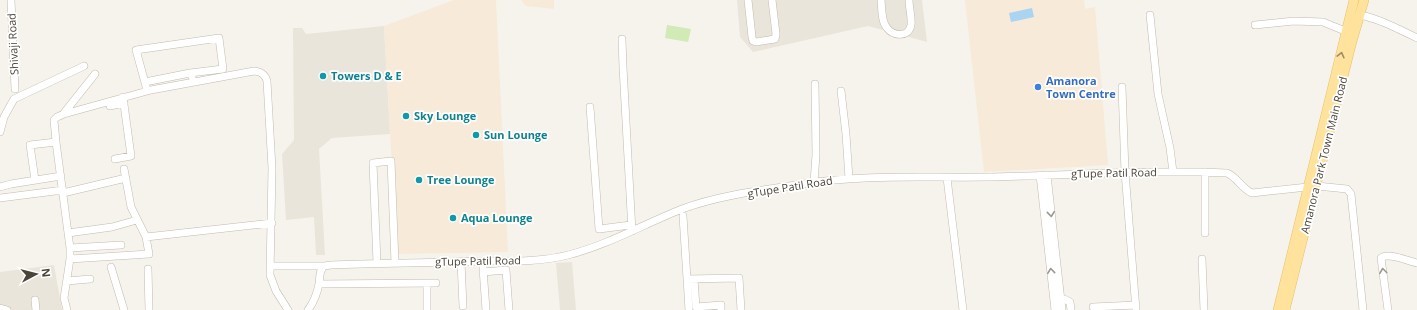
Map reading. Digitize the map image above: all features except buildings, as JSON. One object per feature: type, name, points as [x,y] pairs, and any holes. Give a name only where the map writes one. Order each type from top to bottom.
[{"type":"main road","name":"Amanora Park Town Main Road","points":[[1354,0],[1357,14]]},
{"type":"main road","name":"Amanora Park Town Main Road","points":[[1278,310],[1312,186],[1350,33],[1364,0]]},
{"type":"main road","name":"Amanora Park Town Main Road","points":[[1285,310],[1312,186]]},
{"type":"street","name":"Shivaji Road","points":[[11,0],[15,89]]},
{"type":"street","points":[[748,0],[752,37],[753,41],[756,42],[775,39],[772,0]]},
{"type":"street","points":[[881,0],[884,21],[887,28],[903,35],[907,33],[911,26],[908,0]]},
{"type":"street","points":[[1357,14],[1391,25],[1417,38]]},
{"type":"street","points":[[1150,15],[1158,94],[1170,148],[1173,172]]},
{"type":"street","points":[[1255,25],[1294,21],[1323,22],[1350,33]]},
{"type":"street","points":[[145,82],[190,73],[223,70],[219,38],[136,50],[145,82],[148,90]]},
{"type":"street","points":[[590,107],[599,230],[631,228],[622,39]]},
{"type":"street","points":[[0,131],[4,117],[14,99],[84,66]]},
{"type":"street","points":[[110,106],[148,90],[254,71],[260,72],[266,76],[272,168],[270,276],[276,291],[288,310]]},
{"type":"street","points":[[190,73],[192,82]]},
{"type":"street","points":[[64,114],[95,74]]},
{"type":"street","points":[[814,182],[816,142],[815,84]]},
{"type":"street","points":[[1093,307],[1136,308],[1125,172],[1122,87]]},
{"type":"street","points":[[841,91],[849,179]]},
{"type":"street","points":[[66,310],[64,298],[70,259],[70,248],[54,120],[56,117],[64,114],[123,100]]},
{"type":"street","points":[[115,159],[131,156],[123,100]]},
{"type":"street","points":[[35,180],[30,145],[56,142]]},
{"type":"street","points":[[377,261],[373,163],[391,162],[395,260]]},
{"type":"street","points":[[70,259],[149,254],[146,237],[131,207],[124,169]]},
{"type":"street","name":"gTupe Patil Road","points":[[270,266],[324,266],[331,264],[395,260],[482,262],[558,257],[582,250],[631,228],[699,203],[814,182],[849,179],[948,178],[1125,172],[1205,172],[1227,173],[1233,175],[1244,188],[1252,193],[1312,186],[1347,189],[1351,194],[1363,310]]},
{"type":"street","points":[[1205,172],[1206,233]]},
{"type":"street","points":[[1043,175],[1058,300],[1062,310]]},
{"type":"street","points":[[0,187],[61,176]]},
{"type":"street","points":[[0,198],[63,192],[126,178]]},
{"type":"street","points":[[948,178],[963,310]]},
{"type":"street","points":[[683,216],[690,279],[696,307],[721,306],[721,310]]},
{"type":"street","points":[[68,233],[112,227],[137,220]]},
{"type":"street","points":[[146,237],[272,223]]},
{"type":"street","points":[[70,248],[121,244]]},
{"type":"street","points":[[1388,310],[1381,258],[1385,255],[1417,263]]},
{"type":"street","points":[[1202,259],[1204,310]]},
{"type":"street","points":[[461,262],[463,306]]},
{"type":"street","points":[[482,262],[486,310]]},
{"type":"street","points":[[308,310],[315,300],[319,273],[324,266]]},
{"type":"street","points":[[111,267],[124,310]]},
{"type":"street","points":[[148,269],[149,310]]},
{"type":"street","points":[[483,272],[506,270],[509,310]]},
{"type":"street","points":[[67,281],[90,278]]},
{"type":"street","points":[[690,279],[739,278],[741,310]]},
{"type":"street","points":[[689,310],[690,279]]},
{"type":"street","points":[[318,284],[436,284]]},
{"type":"street","points":[[427,284],[427,310]]},
{"type":"street","points":[[1058,300],[1064,299],[1070,302],[1071,310]]},
{"type":"street","points":[[36,300],[36,310]]},
{"type":"street","points":[[1055,310],[1058,300]]},
{"type":"street","points":[[0,308],[8,310]]},
{"type":"shaded area","points":[[454,0],[496,0],[508,252],[397,254],[384,26]]},
{"type":"shaded area","points":[[521,0],[554,0],[554,9],[526,6]]},
{"type":"shaded area","points":[[737,0],[922,0],[927,42],[868,26],[753,52],[740,37]]},
{"type":"shaded area","name":"Amanora Town Centre","points":[[965,0],[1084,0],[1085,9],[1095,7],[1108,165],[984,172]]},
{"type":"shaded area","points":[[384,26],[390,134],[332,138],[319,149],[325,255],[316,255],[314,217],[286,220],[282,154],[294,140],[293,28],[302,28],[306,34]]},
{"type":"shaded area","points":[[572,262],[576,310],[560,310],[556,263]]},
{"type":"shaded area","points":[[54,265],[62,310],[0,310],[0,272]]},
{"type":"green space","points":[[667,25],[691,29],[688,42],[665,38]]},
{"type":"water","points":[[1032,8],[1034,17],[1011,22],[1009,13]]},
{"type":"place","name":"Towers D & E","points":[[323,76]]},
{"type":"place","name":"Amanora Town Centre","points":[[1038,87]]},
{"type":"place","name":"Sky Lounge","points":[[406,116]]},
{"type":"place","name":"Sun Lounge","points":[[476,135]]},
{"type":"place","name":"Tree Lounge","points":[[419,180]]},
{"type":"place","name":"Aqua Lounge","points":[[453,218]]}]
